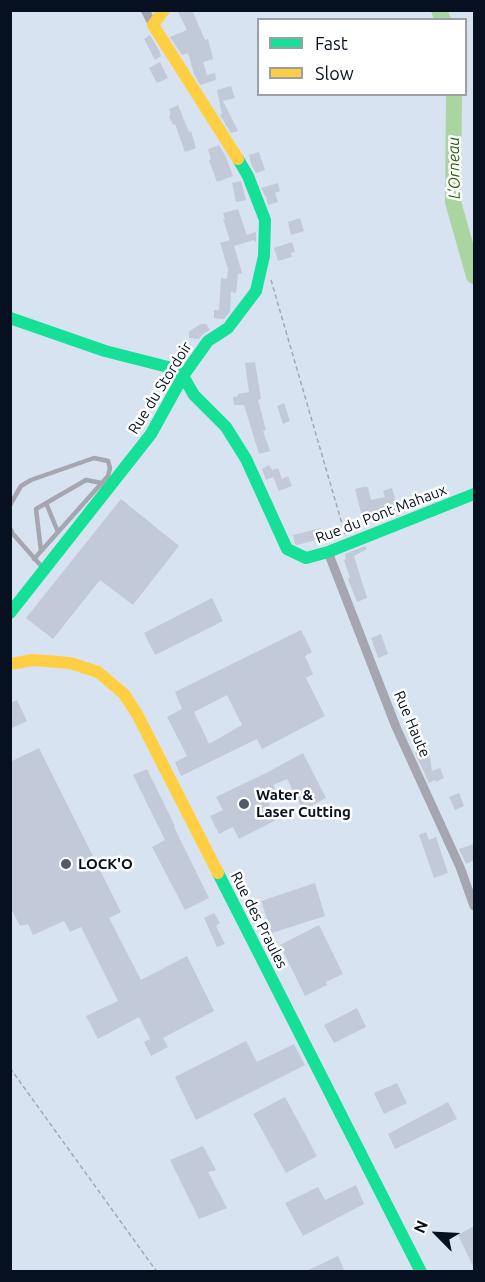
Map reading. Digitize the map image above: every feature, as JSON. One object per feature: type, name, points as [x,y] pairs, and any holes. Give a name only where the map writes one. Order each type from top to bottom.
[{"type":"street","points":[[145,10],[153,25],[164,10]]},
{"type":"street","name":"Rue du Stordoir","points":[[10,614],[151,434],[183,376],[208,341],[228,328],[256,291],[264,256],[265,220],[249,176],[153,25]]},
{"type":"street","points":[[10,318],[105,351],[168,367],[183,376]]},
{"type":"street","name":"Rue du Pont Mahaux","points":[[183,376],[194,395],[226,428],[246,459],[287,549],[306,558],[328,552],[474,494]]},
{"type":"street","name":"Rue Haute","points":[[328,552],[396,727],[460,867],[474,906]]},
{"type":"street","name":"Rue des Praules","points":[[10,664],[33,660],[70,663],[98,672],[124,694],[137,714],[422,1272]]},
{"type":"lane","points":[[10,505],[21,486],[31,480],[94,458],[108,461],[110,468],[108,476],[34,558]]},
{"type":"lane","points":[[41,551],[36,509],[86,480],[102,483]]},
{"type":"lane","points":[[46,503],[58,532]]},
{"type":"lane","points":[[10,528],[12,534],[45,570]]},
{"type":"path","points":[[270,278],[348,544]]},
{"type":"path","points":[[10,1068],[157,1272]]},
{"type":"building","points":[[177,10],[192,10],[205,40],[208,39],[213,59],[203,62],[207,75],[215,73],[216,80],[200,85],[188,53],[182,55],[170,37],[187,30]]},
{"type":"building","points":[[150,35],[161,56],[155,60],[144,39]]},
{"type":"building","points":[[160,62],[168,78],[157,83],[149,68]]},
{"type":"building","points":[[231,86],[235,98],[223,101],[238,131],[231,133],[220,115],[222,114],[217,90]]},
{"type":"building","points":[[178,105],[189,132],[191,131],[196,148],[185,152],[175,124],[173,125],[169,116],[171,114],[169,109]]},
{"type":"building","points":[[219,145],[233,176],[217,182],[209,160],[211,159],[208,149]]},
{"type":"building","points":[[259,152],[265,170],[256,173],[249,155]]},
{"type":"building","points":[[241,181],[246,200],[236,202],[232,183]]},
{"type":"building","points":[[278,183],[280,191],[275,193],[278,202],[268,205],[261,188]]},
{"type":"building","points":[[238,209],[247,235],[256,232],[256,242],[254,240],[234,246],[242,273],[238,274],[236,293],[231,292],[230,312],[224,319],[214,318],[214,310],[219,310],[221,278],[227,279],[228,269],[220,243],[230,240],[223,213]]},
{"type":"building","points":[[300,218],[304,231],[291,235],[288,222]]},
{"type":"building","points":[[292,242],[295,252],[291,253],[292,257],[278,261],[274,248]]},
{"type":"building","points":[[200,324],[206,324],[210,330],[199,339],[189,338],[189,332]]},
{"type":"building","points":[[255,362],[261,399],[258,400],[266,430],[263,431],[270,451],[259,454],[244,405],[234,405],[233,397],[249,392],[245,363]]},
{"type":"building","points":[[284,403],[290,421],[283,424],[277,406]]},
{"type":"building","points":[[269,465],[272,470],[278,468],[282,479],[288,476],[292,486],[279,491],[273,477],[266,480],[262,469]]},
{"type":"building","points":[[368,487],[371,500],[385,497],[383,491],[392,488],[400,515],[381,521],[380,517],[363,520],[355,489]]},
{"type":"building","points":[[121,499],[179,546],[133,605],[100,580],[53,639],[26,618]]},
{"type":"building","points":[[321,528],[323,538],[295,544],[293,535]]},
{"type":"building","points":[[365,546],[367,549],[354,556],[367,598],[357,602],[344,560],[346,559],[345,554]]},
{"type":"building","points":[[212,598],[223,621],[155,655],[144,633]]},
{"type":"building","points":[[301,630],[312,652],[305,656],[313,674],[306,678],[325,716],[262,749],[257,739],[181,776],[175,762],[187,756],[167,717],[182,709],[175,692]],"holes":[[[227,695],[242,725],[209,744],[194,712]]]},
{"type":"building","points":[[381,634],[388,654],[378,658],[371,638]]},
{"type":"building","points":[[17,700],[27,721],[10,729],[10,703]]},
{"type":"building","points":[[39,748],[121,912],[109,918],[141,980],[187,956],[214,1011],[163,1038],[168,1047],[151,1056],[144,1042],[150,1039],[139,1017],[98,1039],[86,1016],[118,1001],[81,927],[70,932],[64,921],[33,935],[28,924],[20,926],[10,907],[10,762]]},
{"type":"building","points":[[429,749],[432,771],[440,768],[444,778],[429,783],[415,753]]},
{"type":"building","points":[[303,753],[326,798],[303,810],[287,779],[273,785],[277,792],[266,797],[276,820],[239,839],[233,827],[219,834],[210,816],[223,810],[216,797]]},
{"type":"building","points":[[147,769],[209,898],[185,910],[152,847],[165,840],[133,775]]},
{"type":"building","points":[[459,793],[464,806],[455,810],[449,797]]},
{"type":"building","points":[[426,832],[429,840],[436,837],[448,873],[434,878],[419,835]]},
{"type":"building","points":[[474,844],[474,860],[466,864],[459,849]]},
{"type":"building","points":[[315,883],[325,916],[272,933],[261,901]]},
{"type":"building","points":[[214,913],[220,923],[216,926],[225,944],[217,947],[204,918]]},
{"type":"building","points":[[319,925],[343,974],[305,996],[280,945]]},
{"type":"building","points":[[357,1008],[366,1027],[334,1043],[324,1025]]},
{"type":"building","points":[[246,1041],[257,1062],[294,1044],[305,1065],[196,1120],[175,1077]]},
{"type":"building","points":[[397,1083],[407,1103],[384,1114],[374,1093]]},
{"type":"building","points":[[285,1097],[317,1156],[286,1173],[253,1114]]},
{"type":"building","points":[[448,1102],[457,1119],[395,1149],[388,1134]]},
{"type":"building","points":[[203,1146],[216,1170],[208,1172],[227,1208],[199,1219],[170,1160]]},
{"type":"building","points":[[356,1185],[364,1204],[303,1236],[285,1203],[318,1187],[325,1200]]},
{"type":"building","points":[[474,1226],[474,1268],[458,1235]]},
{"type":"building","points":[[338,1256],[345,1272],[304,1272]]},
{"type":"waterway","name":"L'Orneau","points":[[439,10],[442,18]]},
{"type":"waterway","name":"L'Orneau","points":[[454,96],[453,202],[474,276]]},
{"type":"traffic: fast","points":[[10,613],[151,434],[183,376],[208,341],[228,328],[256,291],[264,256],[265,220],[248,176],[238,159]]},
{"type":"traffic: fast","points":[[10,318],[105,351],[168,367],[183,376],[194,395],[226,427],[246,459],[287,549],[306,558],[328,552],[474,494]]},
{"type":"traffic: fast","points":[[218,873],[421,1272]]},
{"type":"traffic: slow","points":[[164,10],[153,25],[238,159]]},
{"type":"traffic: slow","points":[[10,664],[33,660],[70,663],[98,672],[124,694],[137,714],[218,873]]},
{"type":"place","name":"Water & Laser Cutting","points":[[244,804]]},
{"type":"place","name":"LOCK'O","points":[[66,864]]}]
